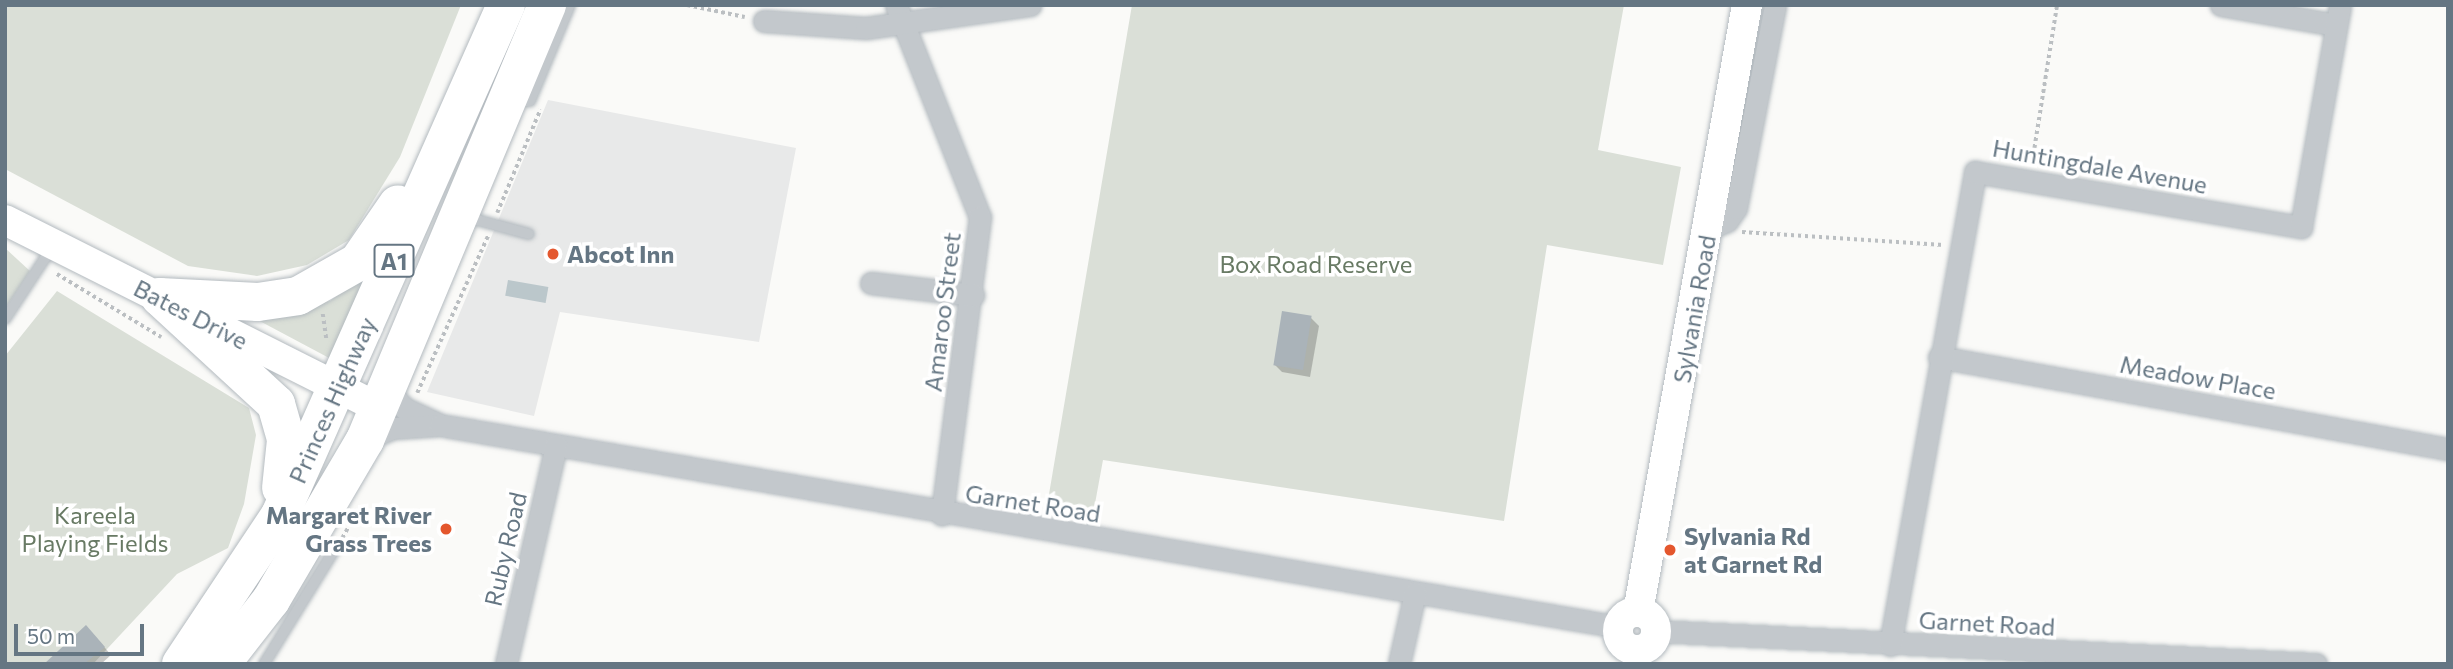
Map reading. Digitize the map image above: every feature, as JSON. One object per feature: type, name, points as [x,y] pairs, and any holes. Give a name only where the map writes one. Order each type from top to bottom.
[{"type":"highway","name":"Princes Highway","points":[[181,664],[209,610],[280,515],[338,391],[506,5]]},
{"type":"highway","name":"Princes Highway","points":[[221,664],[278,589],[386,407],[457,215],[525,103],[547,5]]},
{"type":"highway","points":[[160,297],[258,302],[319,288],[364,255],[412,177],[441,152]]},
{"type":"highway","points":[[160,297],[276,404],[286,440],[280,515]]},
{"type":"street","points":[[764,21],[1030,5]]},
{"type":"street","name":"Sylvania Road","points":[[1635,637],[1747,5]]},
{"type":"street","points":[[1708,229],[1727,221],[1736,208],[1775,5]]},
{"type":"street","points":[[2221,5],[2338,15]]},
{"type":"street","name":"Amaroo Street","points":[[899,14],[980,217],[973,295],[942,515]]},
{"type":"street","name":"Huntingdale Avenue","points":[[1890,645],[1939,357],[1975,172],[2301,227],[2338,15]]},
{"type":"street","name":"Bates Drive","points":[[5,220],[47,255],[160,297],[338,391],[386,407]]},
{"type":"street","points":[[871,283],[973,295]]},
{"type":"street","name":"Meadow Place","points":[[1939,357],[2448,449]]},
{"type":"street","name":"Garnet Road","points":[[440,425],[404,408],[386,407],[393,428],[440,425],[942,515],[1415,593],[1635,637],[1890,645],[2316,664]]},
{"type":"street","name":"Ruby Road","points":[[506,664],[556,446]]},
{"type":"street","points":[[1398,664],[1415,593]]},
{"type":"lane","points":[[525,103],[530,101],[570,5]]},
{"type":"lane","points":[[457,215],[529,234]]},
{"type":"lane","points":[[5,319],[47,255]]},
{"type":"lane","points":[[264,664],[335,549]]},
{"type":"path","points":[[687,5],[764,21]]},
{"type":"path","points":[[2029,182],[2056,5]]},
{"type":"path","points":[[386,407],[493,224],[525,103]]},
{"type":"path","points":[[1708,229],[1962,247]]},
{"type":"path","points":[[47,255],[168,341]]},
{"type":"path","points":[[322,307],[328,344]]},
{"type":"shaded area","points":[[548,100],[796,148],[759,342],[560,312],[534,416],[427,392]]},
{"type":"shaded area","points":[[508,280],[548,287],[546,303],[505,296]]},
{"type":"green space","points":[[5,5],[461,5],[400,157],[349,240],[307,265],[257,276],[188,266],[5,169]]},
{"type":"green space","name":"Box Road Reserve","points":[[1132,5],[1624,5],[1598,150],[1681,167],[1663,265],[1547,245],[1504,521],[1103,460],[1094,509],[1048,500]]},
{"type":"green space","points":[[5,248],[30,271],[5,309]]},
{"type":"green space","points":[[375,267],[331,359],[252,317],[330,301]]},
{"type":"green space","name":"Kareela Playing Fields","points":[[57,291],[249,408],[256,435],[244,504],[228,548],[177,574],[93,664],[5,664],[5,356]]},
{"type":"building","points":[[1282,311],[1312,316],[1303,370],[1273,365]]},
{"type":"building","points":[[86,625],[105,647],[84,664],[44,664]]},
{"type":"place","name":"Abcot Inn","points":[[553,254]]},
{"type":"place","name":"Margaret River Grass Trees","points":[[446,529]]},
{"type":"place","name":"Sylvania Rd at Garnet Rd","points":[[1670,550]]}]
